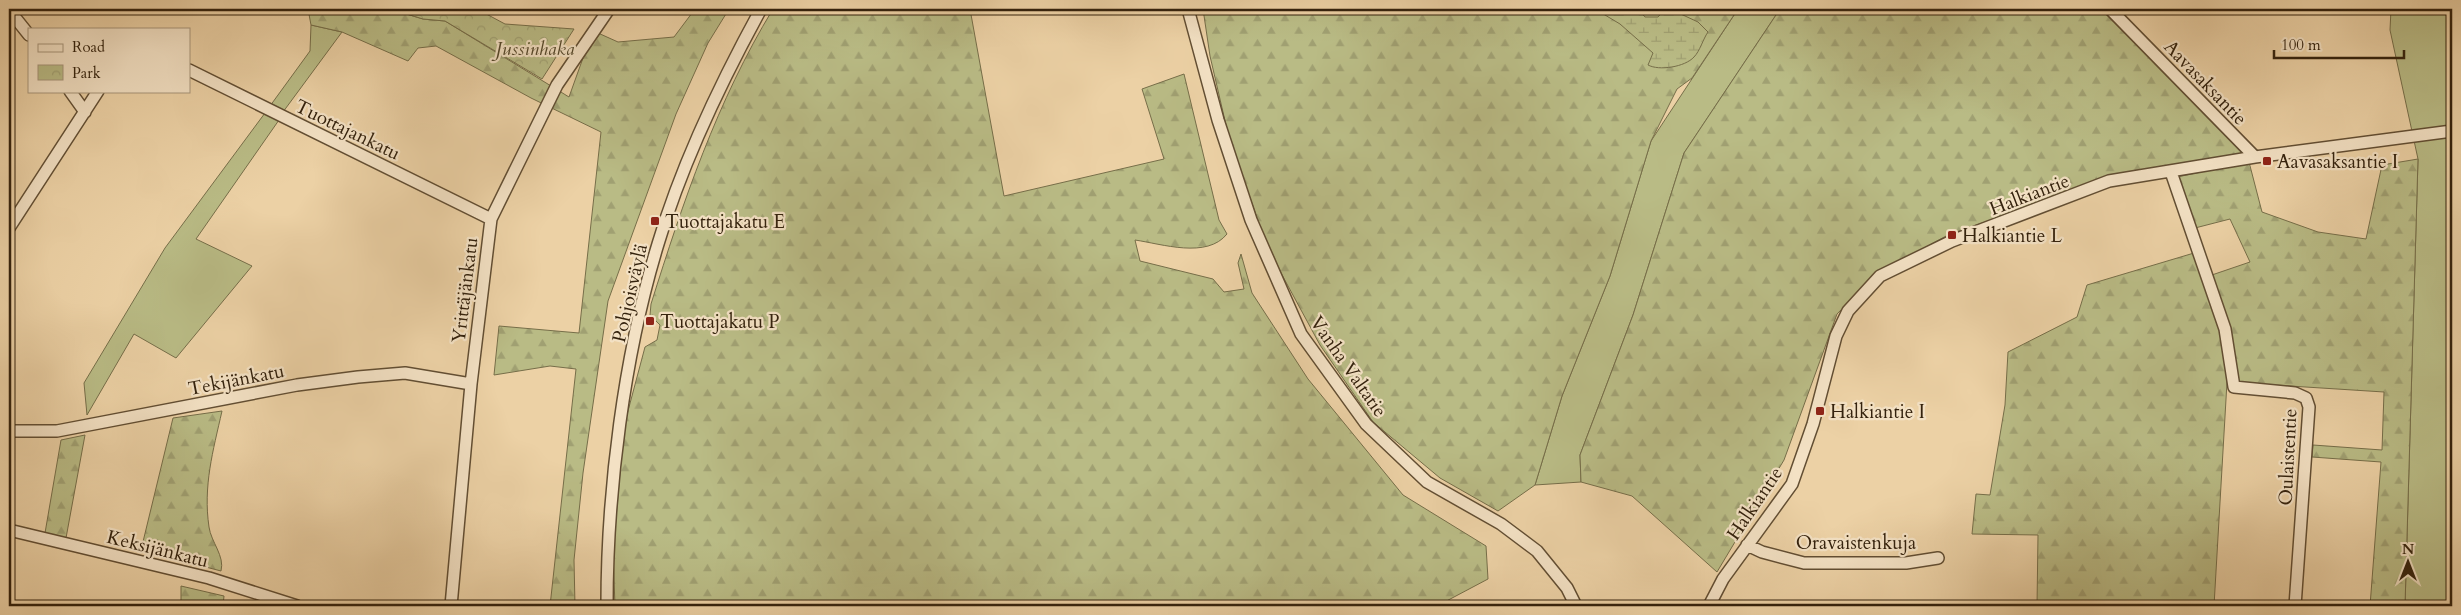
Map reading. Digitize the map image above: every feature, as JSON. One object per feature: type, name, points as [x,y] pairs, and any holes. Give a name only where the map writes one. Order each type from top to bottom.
[{"type":"street","name":"Yrittäjänkatu","points":[[451,606],[471,384],[492,219],[557,85],[609,9]]},
{"type":"street","name":"Pohjoisväylä","points":[[607,606],[607,552],[617,460],[626,388],[645,293],[664,226],[713,102],[761,9]]},
{"type":"street","name":"Vanha Valtatie","points":[[1188,9],[1218,120],[1252,220],[1301,334],[1366,424],[1427,482],[1502,524],[1537,551],[1567,588],[1576,606]]},
{"type":"street","name":"Aavasaksantie","points":[[2110,9],[2255,158]]},
{"type":"street","points":[[9,10],[28,33]]},
{"type":"street","name":"Tuottajankatu","points":[[190,70],[492,219]]},
{"type":"street","points":[[71,92],[85,112]]},
{"type":"street","points":[[9,228],[97,92]]},
{"type":"street","name":"Halkiantie","points":[[1709,606],[1723,579],[1792,484],[1813,424],[1836,336],[1848,311],[1880,276],[1952,241],[2109,181],[2255,158],[2452,132]]},
{"type":"street","name":"Oulaistentie","points":[[2171,172],[2225,328],[2234,387],[2295,393],[2306,398],[2309,407],[2295,606]]},
{"type":"street","name":"Tekijänkatu","points":[[9,431],[58,431],[298,385],[358,377],[405,373],[471,384]]},
{"type":"street","name":"Keksijänkatu","points":[[9,530],[209,578],[297,606]]},
{"type":"street","name":"Oravaistenkuja","points":[[1747,544],[1762,552],[1804,563],[1906,563],[1938,558]]},
{"type":"green space","points":[[308,9],[390,9],[423,19],[445,21],[569,97],[583,58],[598,33],[618,42],[674,37],[695,9],[729,9],[708,43],[676,114],[608,301],[583,473],[574,560],[575,606],[550,606],[576,369],[550,366],[494,375],[499,326],[579,333],[601,132],[531,98],[436,46],[418,48],[408,61],[342,32],[311,25]]},
{"type":"green space","name":"Jussinhaka","points":[[390,9],[477,9],[505,24],[574,29],[542,79],[445,21],[423,19]]},
{"type":"green space","points":[[773,9],[970,9],[1004,196],[1164,159],[1142,89],[1184,74],[1219,220],[1227,234],[1218,242],[1196,248],[1184,248],[1135,240],[1140,261],[1213,279],[1224,292],[1244,289],[1238,263],[1241,254],[1252,293],[1308,379],[1403,495],[1486,546],[1488,579],[1437,606],[615,606],[613,553],[624,426],[645,347],[657,340],[660,325],[650,315],[651,304],[689,190],[718,116],[753,44]]},
{"type":"green space","points":[[1203,9],[1738,9],[1692,78],[1677,89],[1651,141],[1610,276],[1562,396],[1535,485],[1498,511],[1440,478],[1373,422],[1320,345],[1268,249],[1229,138],[1210,56]]},
{"type":"green space","points":[[1595,9],[1638,9],[1645,17],[1658,17],[1665,9],[1670,9],[1698,22],[1708,32],[1698,52],[1690,60],[1678,66],[1653,67],[1648,65],[1653,53],[1620,24]]},
{"type":"green space","points":[[1738,9],[1780,9],[1684,153],[1633,315],[1580,455],[1581,482],[1535,485],[1562,396],[1610,276],[1651,141]]},
{"type":"green space","points":[[1780,9],[2105,9],[2245,154],[2118,175],[1948,235],[1877,273],[1837,314],[1784,460],[1717,572],[1632,496],[1581,482],[1580,455],[1633,315],[1684,153]]},
{"type":"green space","points":[[2391,9],[2452,9],[2452,606],[2405,606],[2418,159],[2390,30]]},
{"type":"green space","points":[[311,25],[342,32],[283,112],[270,106],[310,51]]},
{"type":"green space","points":[[265,113],[279,120],[196,239],[252,266],[176,358],[134,334],[87,415],[84,383],[165,248]]},
{"type":"green space","points":[[2418,159],[2405,606],[2370,606],[2381,462],[2312,457],[2313,445],[2382,450],[2384,392],[2227,382],[2214,606],[2037,606],[2038,535],[1972,534],[1976,494],[1990,495],[2005,405],[2008,352],[2077,317],[2087,285],[2194,253],[2203,278],[2250,262],[2230,219],[2195,228],[2177,177],[2249,162],[2262,212],[2318,232],[2366,239],[2382,165]]},
{"type":"green space","points":[[222,411],[215,440],[207,497],[210,533],[221,560],[221,571],[141,550],[173,418]]},
{"type":"green space","points":[[85,435],[66,538],[45,533],[61,440]]},
{"type":"green space","points":[[181,586],[224,596],[223,606],[181,606]]},
{"type":"place","name":"Aavasaksantie I","points":[[2267,161]]},
{"type":"place","name":"Tuottajakatu E","points":[[655,221]]},
{"type":"place","name":"Halkiantie L","points":[[1952,235]]},
{"type":"place","name":"Tuottajakatu P","points":[[650,321]]},
{"type":"place","name":"Halkiantie I","points":[[1820,411]]}]
